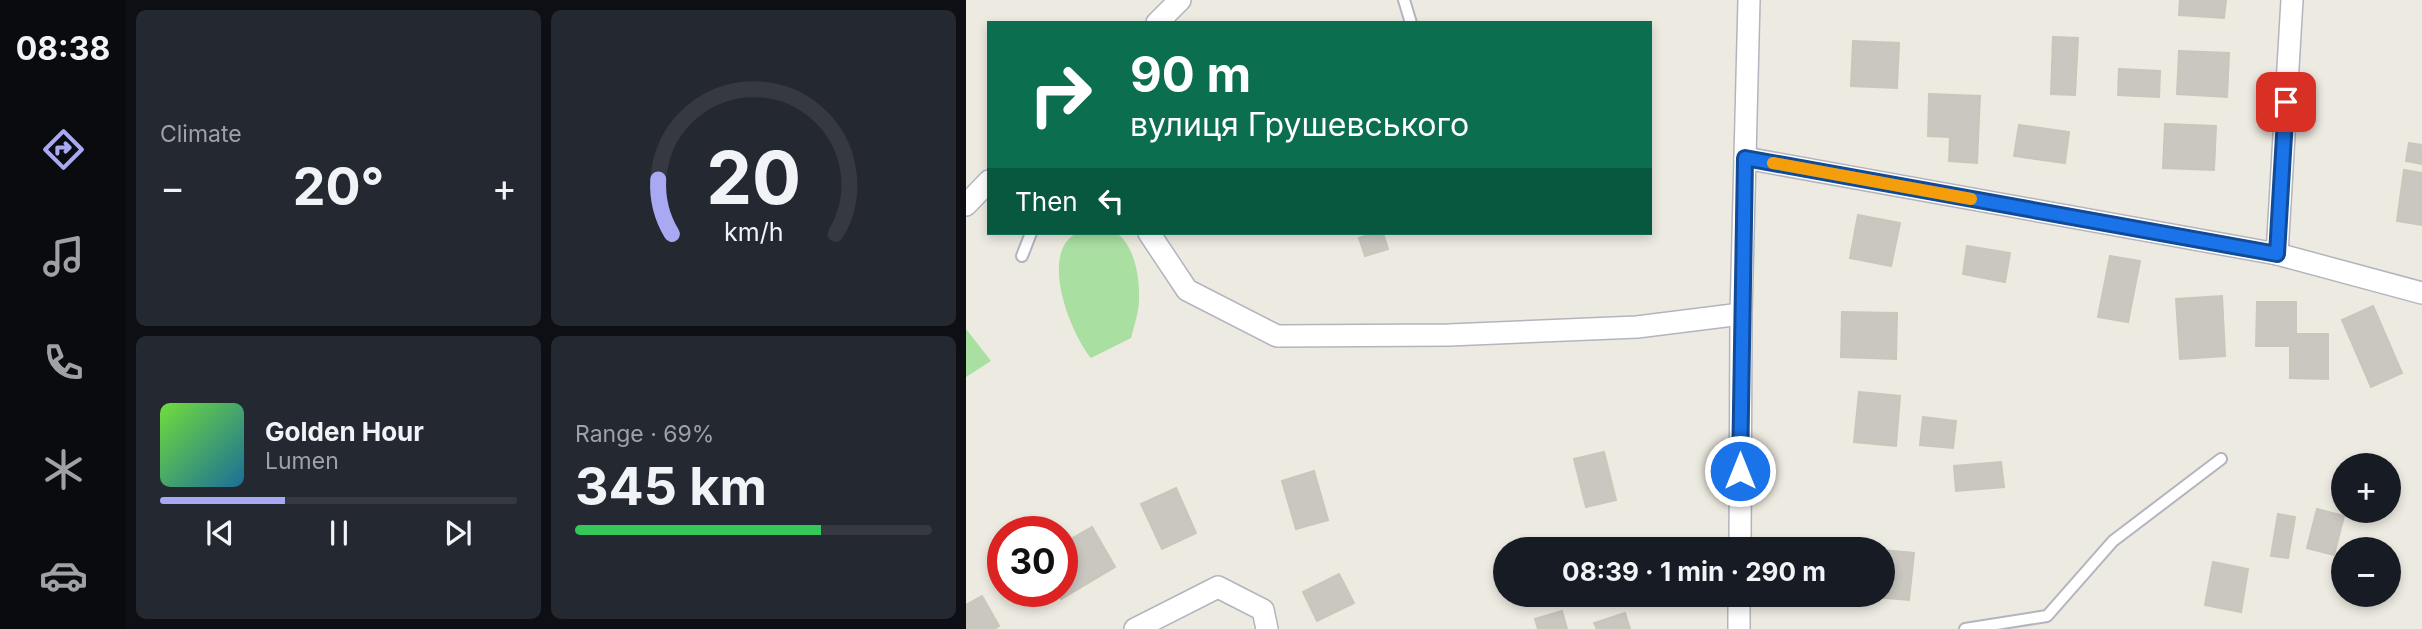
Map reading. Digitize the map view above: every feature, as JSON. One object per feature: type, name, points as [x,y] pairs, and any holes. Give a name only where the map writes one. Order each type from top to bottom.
[{"type":"street","points":[[1159,21],[1180,0]]},
{"type":"street","points":[[1740,537],[1741,314],[1749,0]]},
{"type":"street","points":[[2277,254],[2292,0]]},
{"type":"street","points":[[1745,158],[2277,254],[2422,293]]},
{"type":"street","points":[[966,205],[987,183]]},
{"type":"street","points":[[1150,235],[1187,290],[1277,336],[1449,335],[1623,327],[1741,314]]},
{"type":"street","points":[[1135,629],[1218,587],[1263,610],[1267,629]]},
{"type":"street","points":[[1739,629],[1740,607]]},
{"type":"lane","points":[[1404,0],[1410,21]]},
{"type":"lane","points":[[1022,256],[1030,235]]},
{"type":"lane","points":[[2046,629],[2047,616],[2113,541],[2221,459]]},
{"type":"lane","points":[[1965,629],[2047,616]]},
{"type":"green space","points":[[1075,235],[1118,235],[1128,246],[1135,263],[1139,300],[1131,338],[1091,358],[1075,331],[1062,294],[1060,258],[1066,243]]},
{"type":"green space","points":[[966,329],[991,361],[966,377]]},
{"type":"building","points":[[2180,0],[2226,0],[2224,18],[2179,15]]},
{"type":"building","points":[[2053,37],[2078,38],[2075,95],[2051,94]]},
{"type":"building","points":[[1853,41],[1899,43],[1897,88],[1851,86]]},
{"type":"building","points":[[2179,51],[2229,53],[2227,97],[2177,94]]},
{"type":"building","points":[[2119,69],[2160,71],[2159,97],[2118,95]]},
{"type":"building","points":[[1929,94],[1980,96],[1977,163],[1949,161],[1950,137],[1928,136]]},
{"type":"building","points":[[2165,124],[2216,126],[2214,170],[2163,168]]},
{"type":"building","points":[[2019,125],[2069,132],[2065,163],[2014,156]]},
{"type":"building","points":[[2409,143],[2422,145],[2422,164],[2406,161]]},
{"type":"building","points":[[2404,170],[2422,173],[2422,225],[2397,221]]},
{"type":"building","points":[[1858,215],[1900,223],[1891,266],[1850,258]]},
{"type":"building","points":[[1384,235],[1388,249],[1365,256],[1359,238]]},
{"type":"building","points":[[1967,246],[2010,253],[2005,282],[1963,274]]},
{"type":"building","points":[[2110,256],[2140,261],[2128,322],[2098,317]]},
{"type":"building","points":[[2222,296],[2225,356],[2180,359],[2176,299]]},
{"type":"building","points":[[2257,302],[2296,302],[2296,334],[2328,334],[2328,379],[2290,378],[2290,346],[2256,346]]},
{"type":"building","points":[[2373,306],[2402,373],[2371,387],[2342,320]]},
{"type":"building","points":[[1842,312],[1897,313],[1896,359],[1841,357]]},
{"type":"building","points":[[1859,392],[1900,396],[1896,446],[1854,442]]},
{"type":"building","points":[[1923,417],[1956,421],[1953,448],[1920,445]]},
{"type":"building","points":[[1604,452],[1616,500],[1586,507],[1574,459]]},
{"type":"building","points":[[2001,462],[2004,487],[1956,491],[1954,466]]},
{"type":"building","points":[[1314,471],[1328,520],[1296,529],[1282,481]]},
{"type":"building","points":[[1176,488],[1196,533],[1162,549],[1141,504]]},
{"type":"building","points":[[2317,509],[2331,513],[2331,523],[2342,523],[2339,537],[2331,537],[2331,554],[2307,548]]},
{"type":"building","points":[[2278,514],[2295,517],[2288,558],[2271,556]]},
{"type":"building","points":[[1092,527],[1115,567],[1078,589],[1078,535]]},
{"type":"building","points":[[1895,551],[1914,553],[1909,600],[1895,599]]},
{"type":"building","points":[[2213,562],[2248,569],[2241,612],[2205,605]]},
{"type":"building","points":[[1339,574],[1354,603],[1317,621],[1303,592]]},
{"type":"building","points":[[982,596],[999,626],[994,629],[966,629],[966,605]]},
{"type":"building","points":[[1562,611],[1567,629],[1538,629],[1535,619]]},
{"type":"building","points":[[1625,613],[1630,629],[1597,629],[1594,623]]},
{"type":"slow traffic","points":[[1773,163],[1971,199]]},
{"type":"route","points":[[1740,471],[1745,158],[2277,254],[2286,102]]}]
